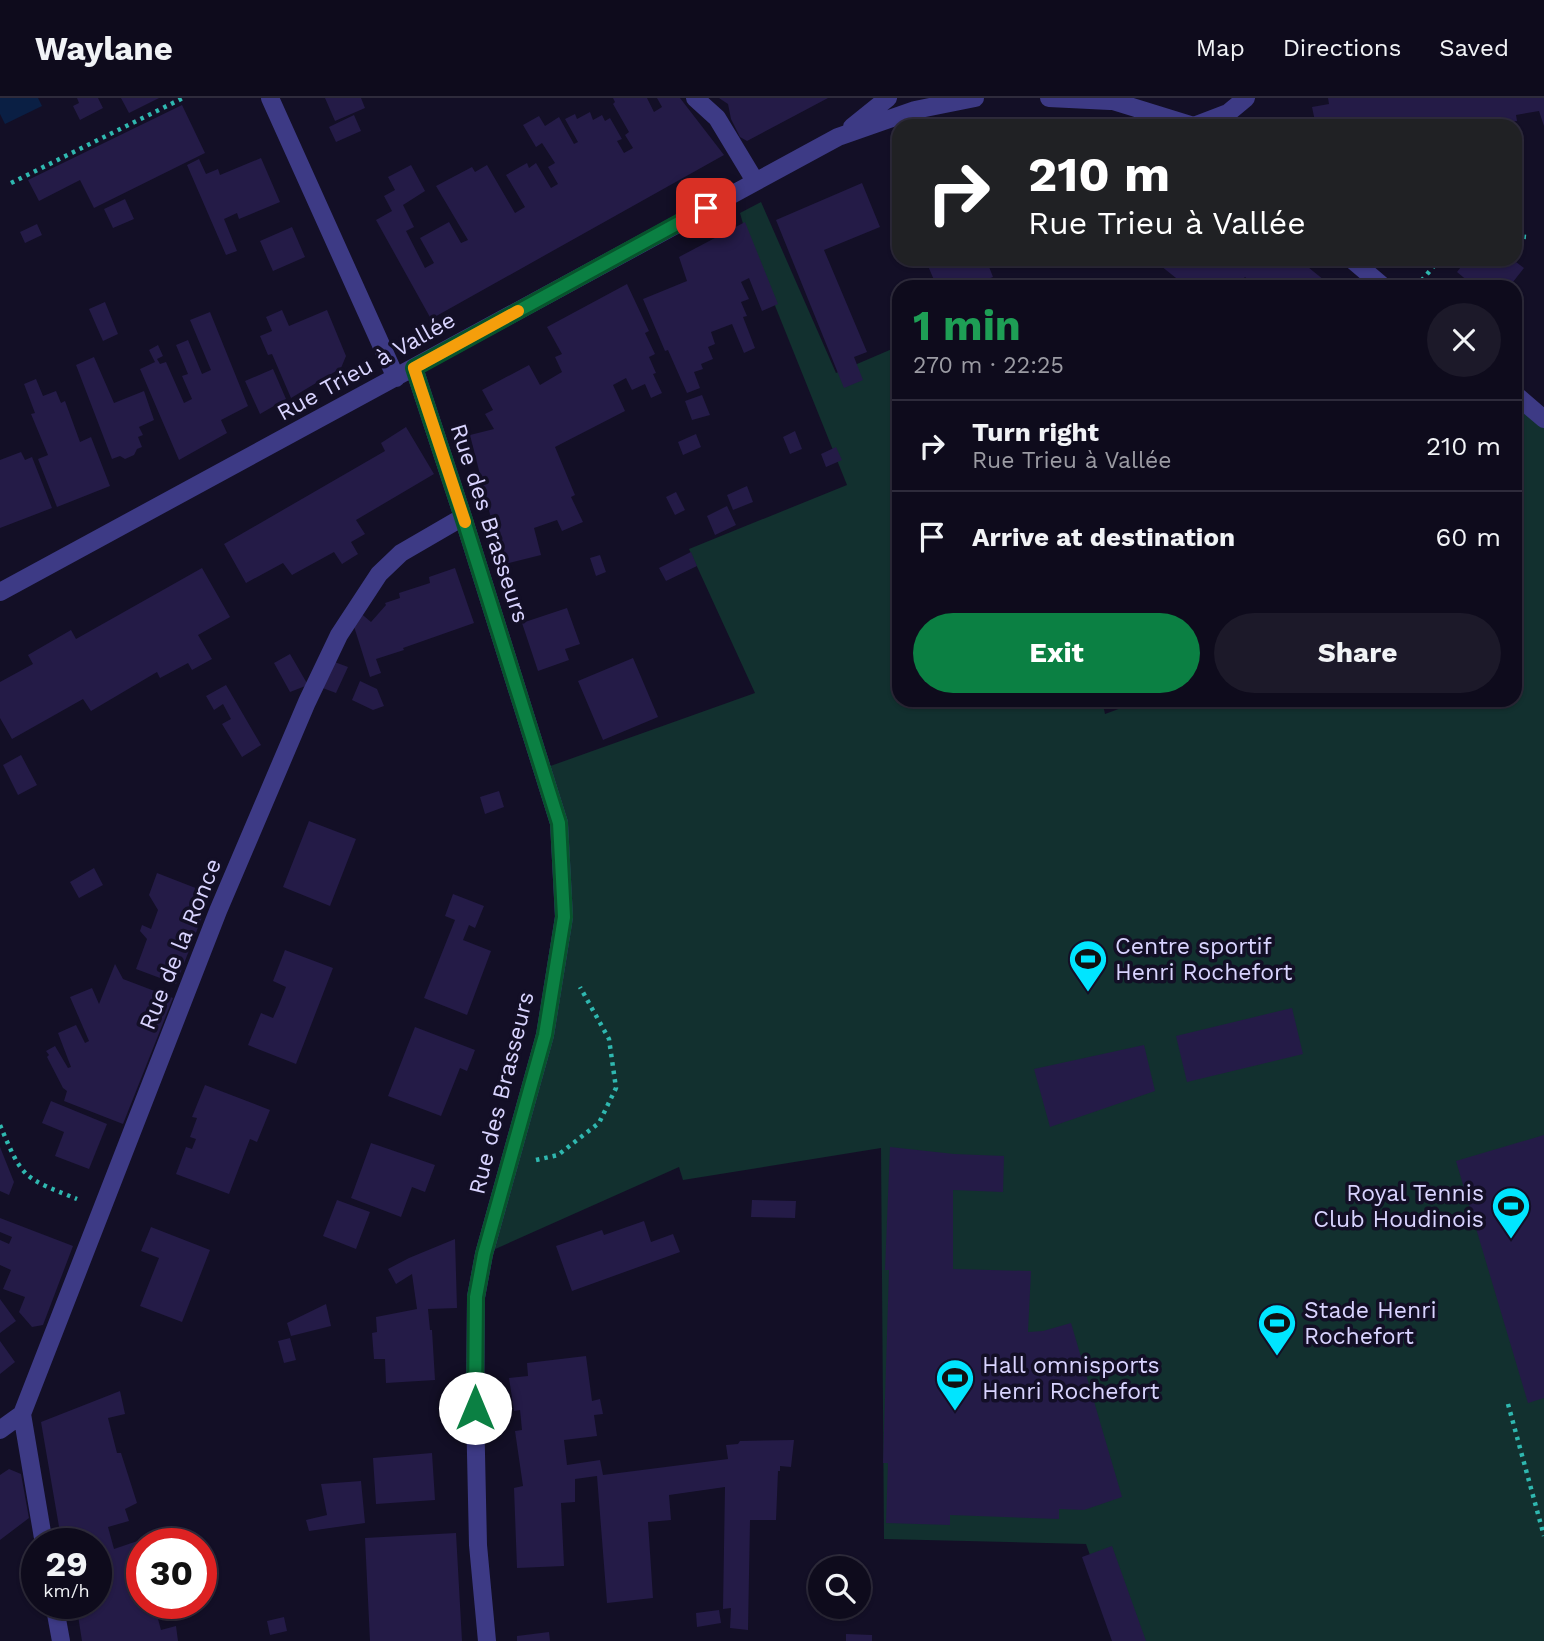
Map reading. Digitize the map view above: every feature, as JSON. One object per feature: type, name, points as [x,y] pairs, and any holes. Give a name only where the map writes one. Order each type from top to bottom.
[{"type":"street","points":[[270,98],[396,378]]},
{"type":"street","points":[[695,98],[717,118],[755,181]]},
{"type":"street","points":[[838,137],[888,98]]},
{"type":"street","points":[[838,137],[915,110],[975,98]]},
{"type":"street","points":[[1049,98],[1106,100],[1170,119]]},
{"type":"street","points":[[1212,119],[1228,113],[1246,98]]},
{"type":"street","name":"Rue Trieu à Vallée","points":[[0,592],[838,137]]},
{"type":"street","points":[[1359,266],[1376,280]]},
{"type":"street","name":"Rue des Brasseurs","points":[[414,368],[559,823],[564,917],[545,1035],[484,1254],[476,1297],[478,1545],[487,1641]]},
{"type":"street","points":[[1522,400],[1544,419]]},
{"type":"street","name":"Rue de la Ronce","points":[[22,1414],[218,911],[307,702],[339,635],[386,567],[401,553],[463,517]]},
{"type":"street","points":[[0,1430],[22,1414],[41,1528]]},
{"type":"street","points":[[57,1619],[61,1641]]},
{"type":"path","points":[[11,183],[183,98]]},
{"type":"path","points":[[1522,237],[1526,237]]},
{"type":"path","points":[[1422,280],[1434,266]]},
{"type":"path","points":[[508,1167],[558,1155],[599,1123],[616,1088],[609,1039],[581,988],[557,960]]},
{"type":"path","points":[[0,1125],[17,1165],[33,1182],[102,1210]]},
{"type":"path","points":[[1508,1404],[1544,1536]]},
{"type":"green space","name":"Centre sportif Henri Rochefort","points":[[761,202],[836,373],[892,349],[892,707],[1104,707],[1105,714],[1124,707],[1522,707],[1522,400],[1544,419],[1544,1641],[1121,1641],[1086,1544],[884,1539],[881,1148],[683,1180],[679,1167],[484,1254],[564,917],[542,769],[755,693],[689,549],[847,485],[740,213]]},
{"type":"water","points":[[0,98],[38,98],[42,106],[5,124],[0,114]]},
{"type":"building","points":[[77,98],[98,98],[103,108],[80,120],[73,106],[79,103]]},
{"type":"building","points":[[121,98],[159,98],[129,113]]},
{"type":"building","points":[[325,98],[361,98],[365,108],[335,121]]},
{"type":"building","points":[[613,98],[647,98],[654,112],[662,107],[657,98],[680,98],[724,155],[431,319],[376,220],[392,211],[384,196],[395,190],[388,177],[411,165],[425,191],[403,205],[414,227],[406,231],[425,268],[434,263],[420,238],[449,222],[461,243],[468,240],[436,186],[472,167],[475,172],[487,165],[515,213],[525,207],[506,175],[527,163],[529,168],[536,163],[551,188],[558,184],[548,167],[555,163],[542,143],[536,147],[523,125],[539,116],[545,126],[559,117],[574,144],[578,142],[565,119],[575,114],[577,119],[590,112],[593,120],[602,115],[605,121],[610,118],[622,139],[617,141],[624,153],[633,148],[625,135],[629,132],[613,104]]},
{"type":"building","points":[[719,98],[828,98],[747,141],[740,137],[731,119],[728,104]]},
{"type":"building","points":[[1328,98],[1544,98],[1544,126],[1539,111],[1516,115],[1517,119],[1315,119],[1312,107],[1329,104]]},
{"type":"building","points":[[182,105],[205,153],[94,208],[80,180],[39,201],[28,180]]},
{"type":"building","points":[[354,115],[361,131],[336,142],[329,127]]},
{"type":"building","points":[[261,158],[280,202],[239,219],[237,213],[224,219],[237,251],[226,255],[187,165],[199,159],[206,174],[218,169],[220,175]]},
{"type":"building","points":[[862,183],[880,227],[824,250],[867,352],[854,357],[863,380],[844,388],[776,220]]},
{"type":"building","points":[[125,199],[134,219],[113,228],[104,209]]},
{"type":"building","points":[[745,222],[778,304],[762,311],[749,278],[741,282],[749,299],[741,302],[747,316],[743,317],[755,348],[744,353],[732,324],[711,332],[715,344],[708,347],[713,359],[701,364],[703,369],[694,372],[700,388],[687,393],[668,350],[665,351],[643,299],[687,281],[679,257]]},
{"type":"building","points":[[37,224],[42,235],[25,243],[20,232]]},
{"type":"building","points":[[292,227],[305,257],[273,271],[260,241]]},
{"type":"building","points":[[928,266],[989,266],[993,277],[986,280],[934,280]]},
{"type":"building","points":[[1161,266],[1307,266],[1324,280],[1249,280],[1245,277],[1242,280],[1174,280],[1176,278]]},
{"type":"building","points":[[1462,266],[1524,268],[1515,280],[1467,280],[1457,272]]},
{"type":"building","points":[[627,284],[649,331],[645,333],[655,354],[649,357],[662,393],[651,398],[645,384],[632,390],[626,378],[613,385],[625,411],[555,447],[575,495],[571,497],[583,522],[562,531],[557,520],[534,528],[541,555],[505,564],[470,435],[494,429],[485,414],[493,410],[482,390],[529,365],[540,385],[562,372],[555,357],[562,354],[547,327]]},
{"type":"building","points":[[105,302],[118,334],[103,341],[89,309]]},
{"type":"building","points":[[282,310],[289,326],[327,310],[346,356],[341,368],[291,398],[272,354],[268,355],[260,336],[272,331],[266,317]]},
{"type":"building","points":[[210,312],[248,406],[221,420],[227,433],[179,460],[140,369],[155,362],[149,350],[158,345],[163,356],[157,359],[160,364],[166,362],[184,403],[192,399],[182,376],[188,374],[176,345],[188,340],[202,374],[211,370],[190,320]]},
{"type":"building","points":[[94,357],[114,403],[144,391],[154,420],[139,427],[143,435],[138,437],[142,447],[125,459],[120,456],[112,459],[76,365]]},
{"type":"building","points":[[273,369],[286,399],[260,414],[245,381]]},
{"type":"building","points":[[36,379],[43,396],[56,391],[61,403],[65,401],[80,442],[91,437],[110,486],[57,507],[38,459],[48,455],[31,414],[35,413],[24,384]]},
{"type":"building","points":[[702,395],[710,415],[692,420],[685,401]]},
{"type":"building","points":[[406,427],[434,474],[356,520],[365,534],[351,542],[358,554],[342,564],[334,552],[292,575],[283,563],[246,583],[224,544],[385,451],[381,443]]},
{"type":"building","points":[[795,431],[802,449],[790,454],[783,437]]},
{"type":"building","points":[[696,434],[701,447],[683,455],[678,442]]},
{"type":"building","points":[[836,447],[842,460],[826,467],[821,454]]},
{"type":"building","points":[[21,452],[25,460],[32,457],[52,508],[0,528],[0,460]]},
{"type":"building","points":[[747,486],[753,502],[733,510],[727,495]]},
{"type":"building","points":[[676,492],[685,510],[675,515],[666,497]]},
{"type":"building","points":[[727,506],[736,525],[715,535],[707,516]]},
{"type":"building","points":[[691,552],[697,566],[666,581],[659,568]]},
{"type":"building","points":[[600,555],[606,572],[596,576],[590,558]]},
{"type":"building","points":[[202,568],[230,617],[198,635],[212,659],[192,670],[188,663],[160,678],[157,672],[91,711],[83,699],[12,739],[0,718],[0,682],[33,664],[28,655],[71,630],[76,639]]},
{"type":"building","points":[[455,568],[474,623],[376,659],[381,673],[370,677],[352,620],[358,611],[371,622],[385,603],[400,598],[399,593],[430,583],[429,577]]},
{"type":"building","points":[[567,608],[580,644],[565,649],[569,660],[538,671],[522,623]]},
{"type":"building","points":[[290,654],[308,685],[290,692],[274,663]]},
{"type":"building","points":[[633,658],[658,717],[603,740],[578,681]]},
{"type":"building","points":[[332,661],[348,667],[336,693],[320,687]]},
{"type":"building","points":[[360,681],[377,689],[384,706],[373,710],[352,700]]},
{"type":"building","points":[[226,685],[261,745],[242,757],[222,724],[231,719],[223,704],[214,710],[206,696]]},
{"type":"building","points":[[21,755],[37,785],[18,795],[3,765]]},
{"type":"building","points":[[499,791],[504,807],[485,814],[480,797]]},
{"type":"building","points":[[309,821],[356,839],[330,906],[283,887]]},
{"type":"building","points":[[94,868],[103,885],[79,898],[70,882]]},
{"type":"building","points":[[157,873],[211,894],[176,984],[136,969],[147,939],[140,931],[142,925],[151,929],[158,910],[149,895]]},
{"type":"building","points":[[453,894],[484,906],[475,928],[469,925],[463,940],[491,951],[467,1015],[424,998],[455,920],[445,916]]},
{"type":"building","points":[[285,950],[333,968],[296,1064],[248,1045],[261,1013],[273,1018],[286,987],[273,981]]},
{"type":"building","points":[[115,964],[123,979],[173,998],[123,1124],[64,1101],[67,1091],[63,1088],[46,1051],[55,1046],[68,1068],[71,1067],[58,1033],[76,1025],[85,1043],[89,1041],[70,997],[92,988],[99,1004]]},
{"type":"building","points":[[1292,1008],[1303,1054],[1187,1082],[1176,1036]]},
{"type":"building","points":[[415,1027],[475,1050],[467,1071],[460,1068],[441,1116],[388,1096]]},
{"type":"building","points":[[1144,1045],[1155,1091],[1050,1127],[1034,1069]]},
{"type":"building","points":[[205,1085],[270,1110],[257,1142],[250,1139],[229,1194],[176,1174],[186,1147],[192,1149],[196,1139],[190,1137],[197,1118],[192,1117]]},
{"type":"building","points":[[51,1101],[107,1124],[89,1169],[55,1156],[64,1132],[42,1123]]},
{"type":"building","name":"Royal Tennis Club Houdinois","points":[[1544,1135],[1544,1398],[1528,1403],[1456,1161]]},
{"type":"building","points":[[371,1143],[435,1165],[425,1192],[412,1187],[401,1217],[351,1198]]},
{"type":"building","points":[[0,1147],[14,1182],[9,1195],[0,1191]]},
{"type":"building","points":[[890,1147],[1004,1156],[1003,1192],[953,1190],[953,1269],[1031,1271],[1028,1332],[1071,1323],[1122,1497],[1084,1510],[1059,1509],[1059,1519],[950,1515],[950,1525],[886,1523],[888,1463],[883,1463],[889,1270],[885,1270]]},
{"type":"building","points":[[337,1200],[370,1212],[356,1249],[323,1236]]},
{"type":"building","points":[[752,1200],[796,1201],[795,1218],[751,1217]]},
{"type":"building","points":[[0,1218],[73,1246],[43,1325],[32,1327],[19,1312],[25,1297],[3,1289],[11,1270],[0,1265],[0,1240],[9,1244],[12,1237],[0,1232]]},
{"type":"building","points":[[644,1221],[651,1242],[673,1234],[680,1252],[572,1291],[556,1246],[602,1230],[604,1235]]},
{"type":"building","points":[[151,1227],[210,1250],[182,1322],[140,1306],[159,1258],[141,1251]]},
{"type":"building","points":[[455,1239],[457,1308],[428,1309],[435,1380],[386,1383],[385,1359],[374,1359],[372,1333],[377,1332],[376,1317],[417,1309],[412,1274],[396,1284],[388,1269]]},
{"type":"building","points":[[0,1299],[16,1321],[0,1333]]},
{"type":"building","points":[[326,1304],[331,1326],[291,1336],[287,1323]]},
{"type":"building","points":[[290,1338],[296,1360],[284,1363],[278,1341]]},
{"type":"building","points":[[0,1341],[15,1362],[0,1374]]},
{"type":"building","points":[[586,1356],[592,1401],[600,1399],[603,1414],[594,1415],[597,1436],[564,1440],[567,1465],[600,1460],[603,1475],[728,1459],[726,1445],[738,1444],[740,1441],[794,1440],[791,1467],[780,1466],[778,1471],[776,1520],[750,1520],[748,1630],[730,1628],[731,1608],[723,1609],[725,1487],[669,1495],[671,1520],[648,1522],[653,1598],[607,1603],[597,1476],[575,1479],[575,1502],[561,1503],[564,1566],[517,1568],[514,1488],[523,1486],[515,1431],[522,1430],[520,1410],[514,1411],[509,1378],[528,1376],[527,1363]]},
{"type":"building","points":[[120,1391],[125,1414],[108,1418],[117,1453],[121,1453],[137,1503],[125,1509],[129,1521],[108,1528],[59,1528],[41,1422]]},
{"type":"building","points":[[432,1453],[435,1500],[376,1504],[373,1458]]},
{"type":"building","points":[[9,1469],[21,1474],[29,1518],[0,1540],[0,1475]]},
{"type":"building","points":[[361,1481],[365,1523],[309,1531],[306,1520],[327,1515],[321,1484]]},
{"type":"building","points":[[456,1533],[462,1641],[370,1641],[365,1538]]},
{"type":"building","points":[[112,1542],[114,1549],[126,1545],[126,1619],[158,1619],[161,1630],[176,1626],[178,1641],[82,1641],[79,1619],[112,1619]]},
{"type":"building","points":[[1112,1546],[1146,1641],[1112,1641],[1082,1557]]},
{"type":"building","points":[[719,1610],[721,1623],[697,1627],[696,1613]]},
{"type":"building","points":[[284,1617],[287,1631],[270,1635],[267,1621]]},
{"type":"building","points":[[549,1632],[550,1641],[517,1641],[517,1636]]},
{"type":"building","points":[[846,1634],[872,1635],[872,1641],[846,1641]]},
{"type":"slow traffic","points":[[465,522],[414,368],[518,311]]},
{"type":"place","name":"Centre sportif Henri Rochefort","points":[[1088,993]]},
{"type":"place","name":"Royal Tennis Club Houdinois","points":[[1511,1240]]},
{"type":"place","name":"Stade Henri Rochefort","points":[[1277,1357]]},
{"type":"place","name":"Hall omnisports Henri Rochefort","points":[[955,1412]]},
{"type":"route","points":[[475,1408],[476,1297],[484,1254],[545,1035],[564,917],[559,823],[414,368],[706,208]]}]
